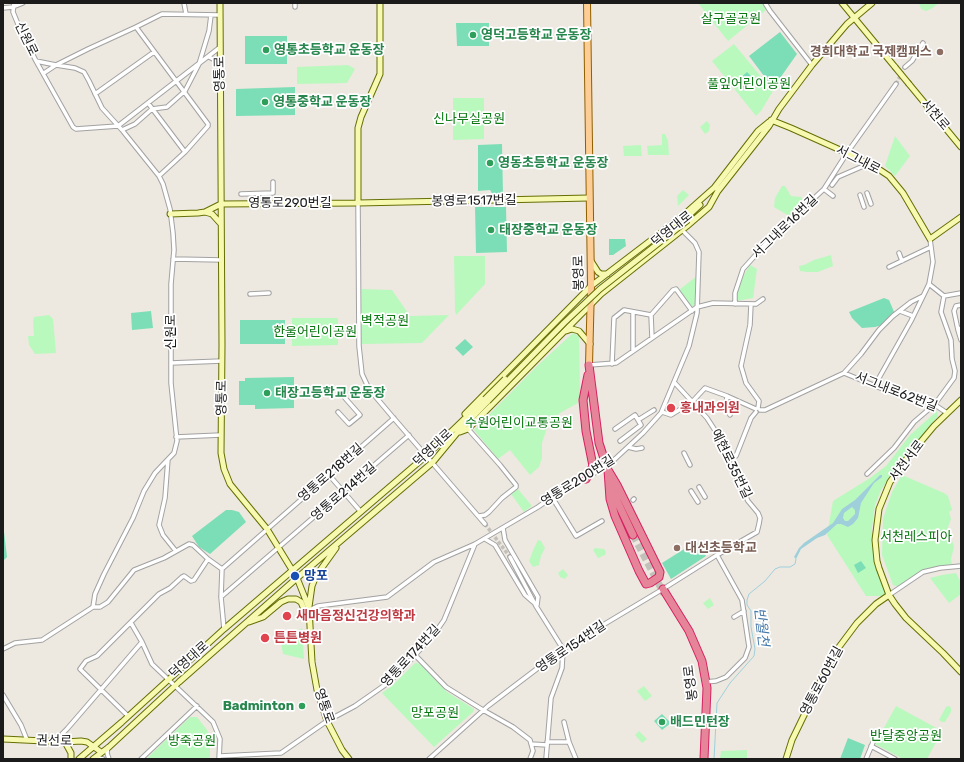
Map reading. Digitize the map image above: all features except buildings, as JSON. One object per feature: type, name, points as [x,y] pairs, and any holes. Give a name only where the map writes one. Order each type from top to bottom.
[{"type":"highway","name":"봉영로","points":[[589,367],[599,443],[617,501],[633,535]]},
{"type":"highway","points":[[586,479],[593,466],[586,431],[583,400],[589,367]]},
{"type":"highway","points":[[608,470],[617,484],[660,572],[659,576],[650,583],[646,584],[639,571],[615,516],[610,499],[608,470]]},
{"type":"highway","name":"봉영로","points":[[663,589],[688,632],[702,661],[707,688],[704,759]]},
{"type":"main road","name":"봉영로","points":[[587,4],[591,261],[589,367]]},
{"type":"street","points":[[3,8],[23,3]]},
{"type":"street","points":[[184,3],[186,14]]},
{"type":"street","name":"영통로","points":[[220,3],[219,48],[222,224],[221,453],[224,469],[230,484],[267,528],[297,578],[309,609],[312,662],[317,690],[327,721],[342,750],[349,759]]},
{"type":"street","points":[[380,3],[380,74],[361,117],[358,128],[359,346],[362,374],[369,388],[485,524]]},
{"type":"street","points":[[765,3],[812,65]]},
{"type":"street","points":[[842,3],[854,18]]},
{"type":"street","name":"덕영대로","points":[[79,759],[224,629],[455,431],[600,289],[708,203],[718,188],[769,126],[771,120],[812,65],[847,24],[872,3]]},
{"type":"street","name":"신원로","points":[[14,5],[13,12],[36,61],[75,68],[81,71],[86,76],[102,108],[159,176],[163,184],[174,233],[171,284],[171,383],[176,437],[174,453],[155,473],[144,492],[133,518],[95,594],[93,607]]},
{"type":"street","points":[[44,73],[56,65],[162,14],[220,15]]},
{"type":"street","points":[[122,130],[135,124],[152,109],[167,107],[185,91],[199,64],[209,31],[211,15]]},
{"type":"street","name":"서천로","points":[[854,18],[961,147]]},
{"type":"street","points":[[136,27],[185,91],[208,124],[208,126],[185,152],[159,176]]},
{"type":"street","points":[[905,67],[912,61],[923,43]]},
{"type":"street","points":[[36,61],[75,129],[118,126],[219,48]]},
{"type":"street","points":[[95,94],[154,52]]},
{"type":"street","points":[[209,57],[215,60],[220,68]]},
{"type":"street","name":"서그내로16번길","points":[[735,304],[735,293],[743,269],[770,239],[824,189],[832,185],[834,177],[847,153],[896,84]]},
{"type":"street","points":[[148,103],[185,152]]},
{"type":"street","name":"서그내로","points":[[771,120],[847,153],[889,176],[899,187],[930,239],[932,262],[929,284],[875,385]]},
{"type":"street","points":[[834,177],[869,164]]},
{"type":"street","points":[[241,194],[272,193],[273,182]]},
{"type":"street","points":[[455,431],[468,429],[601,294],[709,207],[718,188]]},
{"type":"street","points":[[455,431],[461,418],[591,286],[718,188]]},
{"type":"street","points":[[824,189],[833,196]]},
{"type":"street","points":[[867,193],[871,204]]},
{"type":"street","points":[[860,195],[864,207]]},
{"type":"street","name":"봉영로1517번길","points":[[358,203],[589,198]]},
{"type":"street","name":"영통로290번길","points":[[221,204],[358,203]]},
{"type":"street","points":[[170,214],[177,212],[194,214],[205,212],[221,204]]},
{"type":"street","points":[[205,212],[212,214],[222,224]]},
{"type":"street","points":[[930,239],[961,217]]},
{"type":"street","name":"영통로200번길","points":[[309,609],[318,606],[387,597],[434,562],[475,544],[562,490],[586,479],[615,459],[643,433],[662,412],[689,346],[697,313],[699,252],[695,243],[682,230]]},
{"type":"street","points":[[888,267],[931,247]]},
{"type":"street","points":[[899,253],[902,261]]},
{"type":"street","points":[[173,259],[222,260]]},
{"type":"street","points":[[591,261],[598,272],[601,274],[607,274]]},
{"type":"street","points":[[929,284],[944,296],[961,293]]},
{"type":"street","points":[[652,338],[651,315],[673,290],[676,290],[692,311]]},
{"type":"street","points":[[250,294],[270,293]]},
{"type":"street","name":"서그내로62번길","points":[[758,410],[764,410],[844,372],[880,330],[911,302],[924,295]]},
{"type":"street","points":[[868,474],[894,448],[914,422],[934,405],[951,383],[955,371],[952,359],[951,340],[941,312],[944,296]]},
{"type":"street","points":[[589,367],[616,363],[697,307],[713,303],[756,304],[763,299]]},
{"type":"street","points":[[726,456],[736,456],[751,418],[758,410],[759,401],[746,383],[741,366],[750,325],[750,304]]},
{"type":"street","points":[[961,305],[956,306],[954,311],[960,329],[961,340]]},
{"type":"street","points":[[612,364],[614,318],[624,310],[651,315]]},
{"type":"street","points":[[900,311],[913,316]]},
{"type":"street","points":[[633,312],[633,351]]},
{"type":"street","points":[[565,331],[578,331],[590,344]]},
{"type":"street","points":[[171,363],[222,361]]},
{"type":"street","name":"서그내로62번길","points":[[844,372],[895,394],[928,401],[947,413]]},
{"type":"street","name":"예현로35번길","points":[[663,589],[757,532],[760,518],[758,513],[748,501],[726,456],[718,435],[707,418],[674,382]]},
{"type":"street","points":[[662,412],[671,415],[692,402],[705,388],[758,410]]},
{"type":"street","points":[[727,396],[726,405],[730,415]]},
{"type":"street","points":[[338,412],[349,424],[360,415],[345,398]]},
{"type":"street","name":"서천서로","points":[[961,400],[947,413],[895,474],[884,493],[877,521],[875,540],[877,561],[889,595],[906,618],[961,672]]},
{"type":"street","points":[[638,420],[654,410]]},
{"type":"street","points":[[615,429],[635,415],[642,425],[620,441]]},
{"type":"street","name":"영통로218번길","points":[[222,569],[394,418]]},
{"type":"street","points":[[468,429],[500,464],[516,485],[516,487],[502,498],[489,512],[485,515],[479,516]]},
{"type":"street","name":"덕영대로","points":[[94,759],[297,578],[433,462],[455,431]]},
{"type":"street","points":[[176,437],[221,435]]},
{"type":"street","name":"영통로214번길","points":[[221,597],[409,436]]},
{"type":"street","points":[[628,447],[636,450],[642,448]]},
{"type":"street","points":[[684,453],[690,465]]},
{"type":"street","points":[[168,459],[165,498],[159,525],[163,535],[175,550]]},
{"type":"street","points":[[329,475],[361,512]]},
{"type":"street","points":[[698,487],[705,498]]},
{"type":"street","points":[[691,491],[698,502]]},
{"type":"street","points":[[552,497],[576,536],[602,521]]},
{"type":"street","points":[[503,528],[505,540],[538,597],[536,606]]},
{"type":"street","points":[[484,539],[495,545],[525,595],[536,606]]},
{"type":"street","points":[[309,609],[312,586],[316,576],[342,540]]},
{"type":"street","points":[[3,649],[15,643],[42,640],[93,607],[100,607],[108,602],[134,570],[164,558],[175,550],[189,544],[193,545],[208,559],[222,569],[221,597],[224,629]]},
{"type":"street","name":"영통로174번길","points":[[281,754],[327,721],[355,706],[397,675],[435,633],[444,620],[475,544]]},
{"type":"street","points":[[705,682],[716,682],[726,677],[747,654],[749,647],[742,600],[717,555]]},
{"type":"street","points":[[510,557],[536,606],[563,649],[562,668],[551,698],[546,759]]},
{"type":"street","points":[[128,716],[80,669],[86,661],[97,656],[159,594],[170,588],[182,576],[191,581],[194,580],[208,559]]},
{"type":"street","points":[[889,595],[923,572],[940,568],[961,566]]},
{"type":"street","name":"영통로154번길","points":[[428,759],[483,710],[563,649],[663,589]]},
{"type":"street","name":"영통로60번길","points":[[786,759],[792,740],[808,706],[839,647],[857,623],[876,604],[889,595]]},
{"type":"street","points":[[246,623],[263,617],[281,602],[288,599],[296,599],[301,602],[310,622]]},
{"type":"street","points":[[734,617],[744,611]]},
{"type":"street","points":[[131,623],[152,664],[216,726],[220,739],[220,758],[281,754],[280,759]]},
{"type":"street","points":[[71,759],[71,753],[63,742],[62,734],[142,642]]},
{"type":"street","points":[[415,655],[446,687],[513,727],[530,740],[533,751],[530,759]]},
{"type":"street","points":[[3,695],[21,725],[27,740]]},
{"type":"street","points":[[141,759],[197,706]]},
{"type":"street","points":[[564,722],[569,742],[576,759]]},
{"type":"street","points":[[866,759],[876,735]]},
{"type":"street","name":"권선로","points":[[3,739],[63,742],[81,741],[87,742],[101,752]]},
{"type":"street","points":[[531,744],[569,742]]},
{"type":"street","points":[[871,746],[895,759]]},
{"type":"street","points":[[109,747],[107,752],[109,759]]},
{"type":"street","points":[[94,759],[103,759]]},
{"type":"green space","name":"살구골공원","points":[[698,3],[763,3],[766,10],[728,41]]},
{"type":"green space","name":"경희대학교 국제캠퍼스","points":[[919,3],[939,3],[926,11],[921,9]]},
{"type":"green space","name":"영덕고등학교 운동장","points":[[456,23],[489,23],[489,46],[457,46]]},
{"type":"green space","points":[[780,32],[797,54],[773,88],[749,56]]},
{"type":"green space","name":"영통초등학교 운동장","points":[[245,36],[287,36],[287,64],[245,64]]},
{"type":"green space","name":"풀잎어린이공원","points":[[734,44],[773,91],[761,111],[756,116],[712,61]]},
{"type":"green space","points":[[348,65],[355,69],[347,83],[297,84],[297,67]]},
{"type":"green space","points":[[747,72],[754,79],[743,89],[737,81]]},
{"type":"green space","name":"영통중학교 운동장","points":[[295,87],[295,115],[236,116],[236,89]]},
{"type":"green space","name":"신나무실공원","points":[[453,98],[484,98],[484,139],[453,140]]},
{"type":"green space","points":[[707,121],[710,125],[709,131],[705,134],[700,127]]},
{"type":"green space","points":[[662,134],[665,134],[668,141],[669,155],[648,155],[647,146],[662,145]]},
{"type":"green space","points":[[895,136],[910,156],[895,176],[885,166]]},
{"type":"green space","name":"영동초등학교 운동장","points":[[502,144],[503,195],[493,195],[490,190],[478,191],[478,145]]},
{"type":"green space","points":[[641,145],[642,156],[624,156],[623,146]]},
{"type":"green space","points":[[782,186],[785,186],[791,196],[801,197],[804,201],[789,216],[774,207],[775,198]]},
{"type":"green space","points":[[683,190],[689,195],[678,206],[677,196]]},
{"type":"green space","name":"태장중학교 운동장","points":[[475,207],[506,207],[507,252],[476,253]]},
{"type":"green space","points":[[609,239],[625,239],[626,246],[613,255],[609,255]]},
{"type":"green space","points":[[831,255],[833,266],[818,272],[800,271],[799,266]]},
{"type":"green space","points":[[454,256],[485,256],[485,284],[456,315],[455,311]]},
{"type":"green space","points":[[750,265],[757,269],[753,298],[737,301],[738,289],[741,280]]},
{"type":"green space","points":[[697,276],[697,302],[693,306],[690,306],[679,290]]},
{"type":"green space","name":"벽적공원","points":[[362,289],[392,290],[410,316],[449,315],[422,343],[362,344]]},
{"type":"green space","points":[[884,298],[889,300],[895,314],[886,324],[862,328],[852,318],[849,312]]},
{"type":"green space","points":[[151,311],[153,328],[132,330],[131,313]]},
{"type":"green space","points":[[49,315],[53,319],[56,353],[35,354],[29,345],[28,336],[34,336],[34,317]]},
{"type":"green space","name":"한울어린이공원","points":[[292,318],[338,318],[338,345],[292,346]]},
{"type":"green space","points":[[240,320],[285,320],[285,344],[240,344]]},
{"type":"green space","name":"수원어린이교통공원","points":[[573,333],[579,336],[580,393],[578,403],[560,413],[548,425],[542,443],[542,458],[539,467],[530,475],[510,450],[498,459],[474,430],[537,366]]},
{"type":"green space","points":[[465,339],[473,347],[463,356],[455,348]]},
{"type":"green space","name":"태장고등학교 운동장","points":[[294,377],[294,408],[255,409],[255,405],[239,405],[239,381],[245,381],[245,378]]},
{"type":"green space","points":[[937,411],[938,416],[892,474],[881,490],[875,505],[872,527],[872,543],[875,563],[886,596],[866,596],[827,535],[833,501],[886,466],[910,435]]},
{"type":"green space","name":"서천레스피아","points":[[902,475],[948,496],[952,510],[949,512],[951,519],[948,527],[954,547],[951,559],[952,564],[925,569],[899,587],[893,585],[882,555],[883,519],[892,492]]},
{"type":"green space","points":[[518,489],[532,506],[524,512],[511,494]]},
{"type":"green space","points":[[226,510],[239,512],[246,522],[210,554],[199,547],[192,536]]},
{"type":"green space","points":[[3,523],[7,557],[3,561]]},
{"type":"green space","points":[[538,540],[541,541],[545,548],[539,565],[533,567],[529,561]]},
{"type":"green space","points":[[697,541],[706,556],[671,579],[662,563]]},
{"type":"green space","points":[[595,548],[604,549],[606,552],[605,555],[598,558],[593,550]]},
{"type":"green space","points":[[861,561],[866,568],[858,573],[854,565]]},
{"type":"green space","points":[[563,569],[568,575],[565,579],[560,577],[558,573]]},
{"type":"green space","points":[[956,573],[961,583],[961,594],[949,603],[930,578]]},
{"type":"green space","points":[[710,598],[714,605],[708,609],[703,603]]},
{"type":"green space","points":[[302,628],[304,659],[283,654],[281,643]]},
{"type":"green space","name":"망포공원","points":[[415,663],[421,665],[447,692],[474,709],[473,712],[434,747],[382,693],[393,685]]},
{"type":"green space","points":[[644,686],[652,696],[645,701],[637,691]]},
{"type":"green space","name":"반달중앙공원","points":[[896,706],[942,731],[927,759],[903,759],[875,744]]},
{"type":"green space","points":[[949,706],[951,708],[951,712],[945,722],[942,722],[939,720],[946,707]]},
{"type":"green space","name":"배드민턴장","points":[[662,714],[671,723],[662,730],[654,721]]},
{"type":"green space","name":"방죽공원","points":[[190,717],[197,717],[210,736],[210,759],[146,759]]},
{"type":"green space","points":[[639,731],[647,739],[642,743],[635,735]]},
{"type":"green space","points":[[848,738],[865,745],[860,759],[840,759]]},
{"type":"green space","points":[[747,750],[747,759],[720,759],[721,751]]},
{"type":"water","points":[[880,475],[882,475],[882,477],[874,483],[861,503],[858,518],[853,524],[848,527],[837,524],[825,535],[817,538],[801,549],[796,559],[794,557],[804,543],[833,523],[842,509],[855,500]],"holes":[[[852,507],[855,510],[855,514],[848,521],[845,521],[843,518],[844,513]]]},
{"type":"waterway","name":"반월천","points":[[714,759],[717,703],[730,683],[754,656],[755,649],[751,627],[751,611],[747,605],[749,594],[765,581],[775,569],[780,567],[790,567],[795,564],[796,559]]},
{"type":"tunnel","points":[[896,84],[905,67]]},
{"type":"tunnel","points":[[485,524],[510,557]]},
{"type":"tunnel","points":[[633,535],[664,594]]},
{"type":"place","name":"영덕고등학교 운동장","points":[[473,35]]},
{"type":"place","name":"영통초등학교 운동장","points":[[266,50]]},
{"type":"place","name":"경희대학교 국제캠퍼스","points":[[940,52]]},
{"type":"place","name":"영통중학교 운동장","points":[[265,102]]},
{"type":"place","name":"영동초등학교 운동장","points":[[490,163]]},
{"type":"place","name":"태장중학교 운동장","points":[[491,230]]},
{"type":"place","name":"태장고등학교 운동장","points":[[267,393]]},
{"type":"place","name":"홍내과의원","points":[[671,408]]},
{"type":"place","name":"대선초등학교","points":[[677,548]]},
{"type":"place","name":"망포","points":[[295,576]]},
{"type":"place","name":"새마음정신건강의학과","points":[[287,616]]},
{"type":"place","name":"튼튼병원","points":[[265,638]]},
{"type":"place","name":"Badminton","points":[[302,706]]},
{"type":"place","name":"배드민턴장","points":[[662,722]]}]
